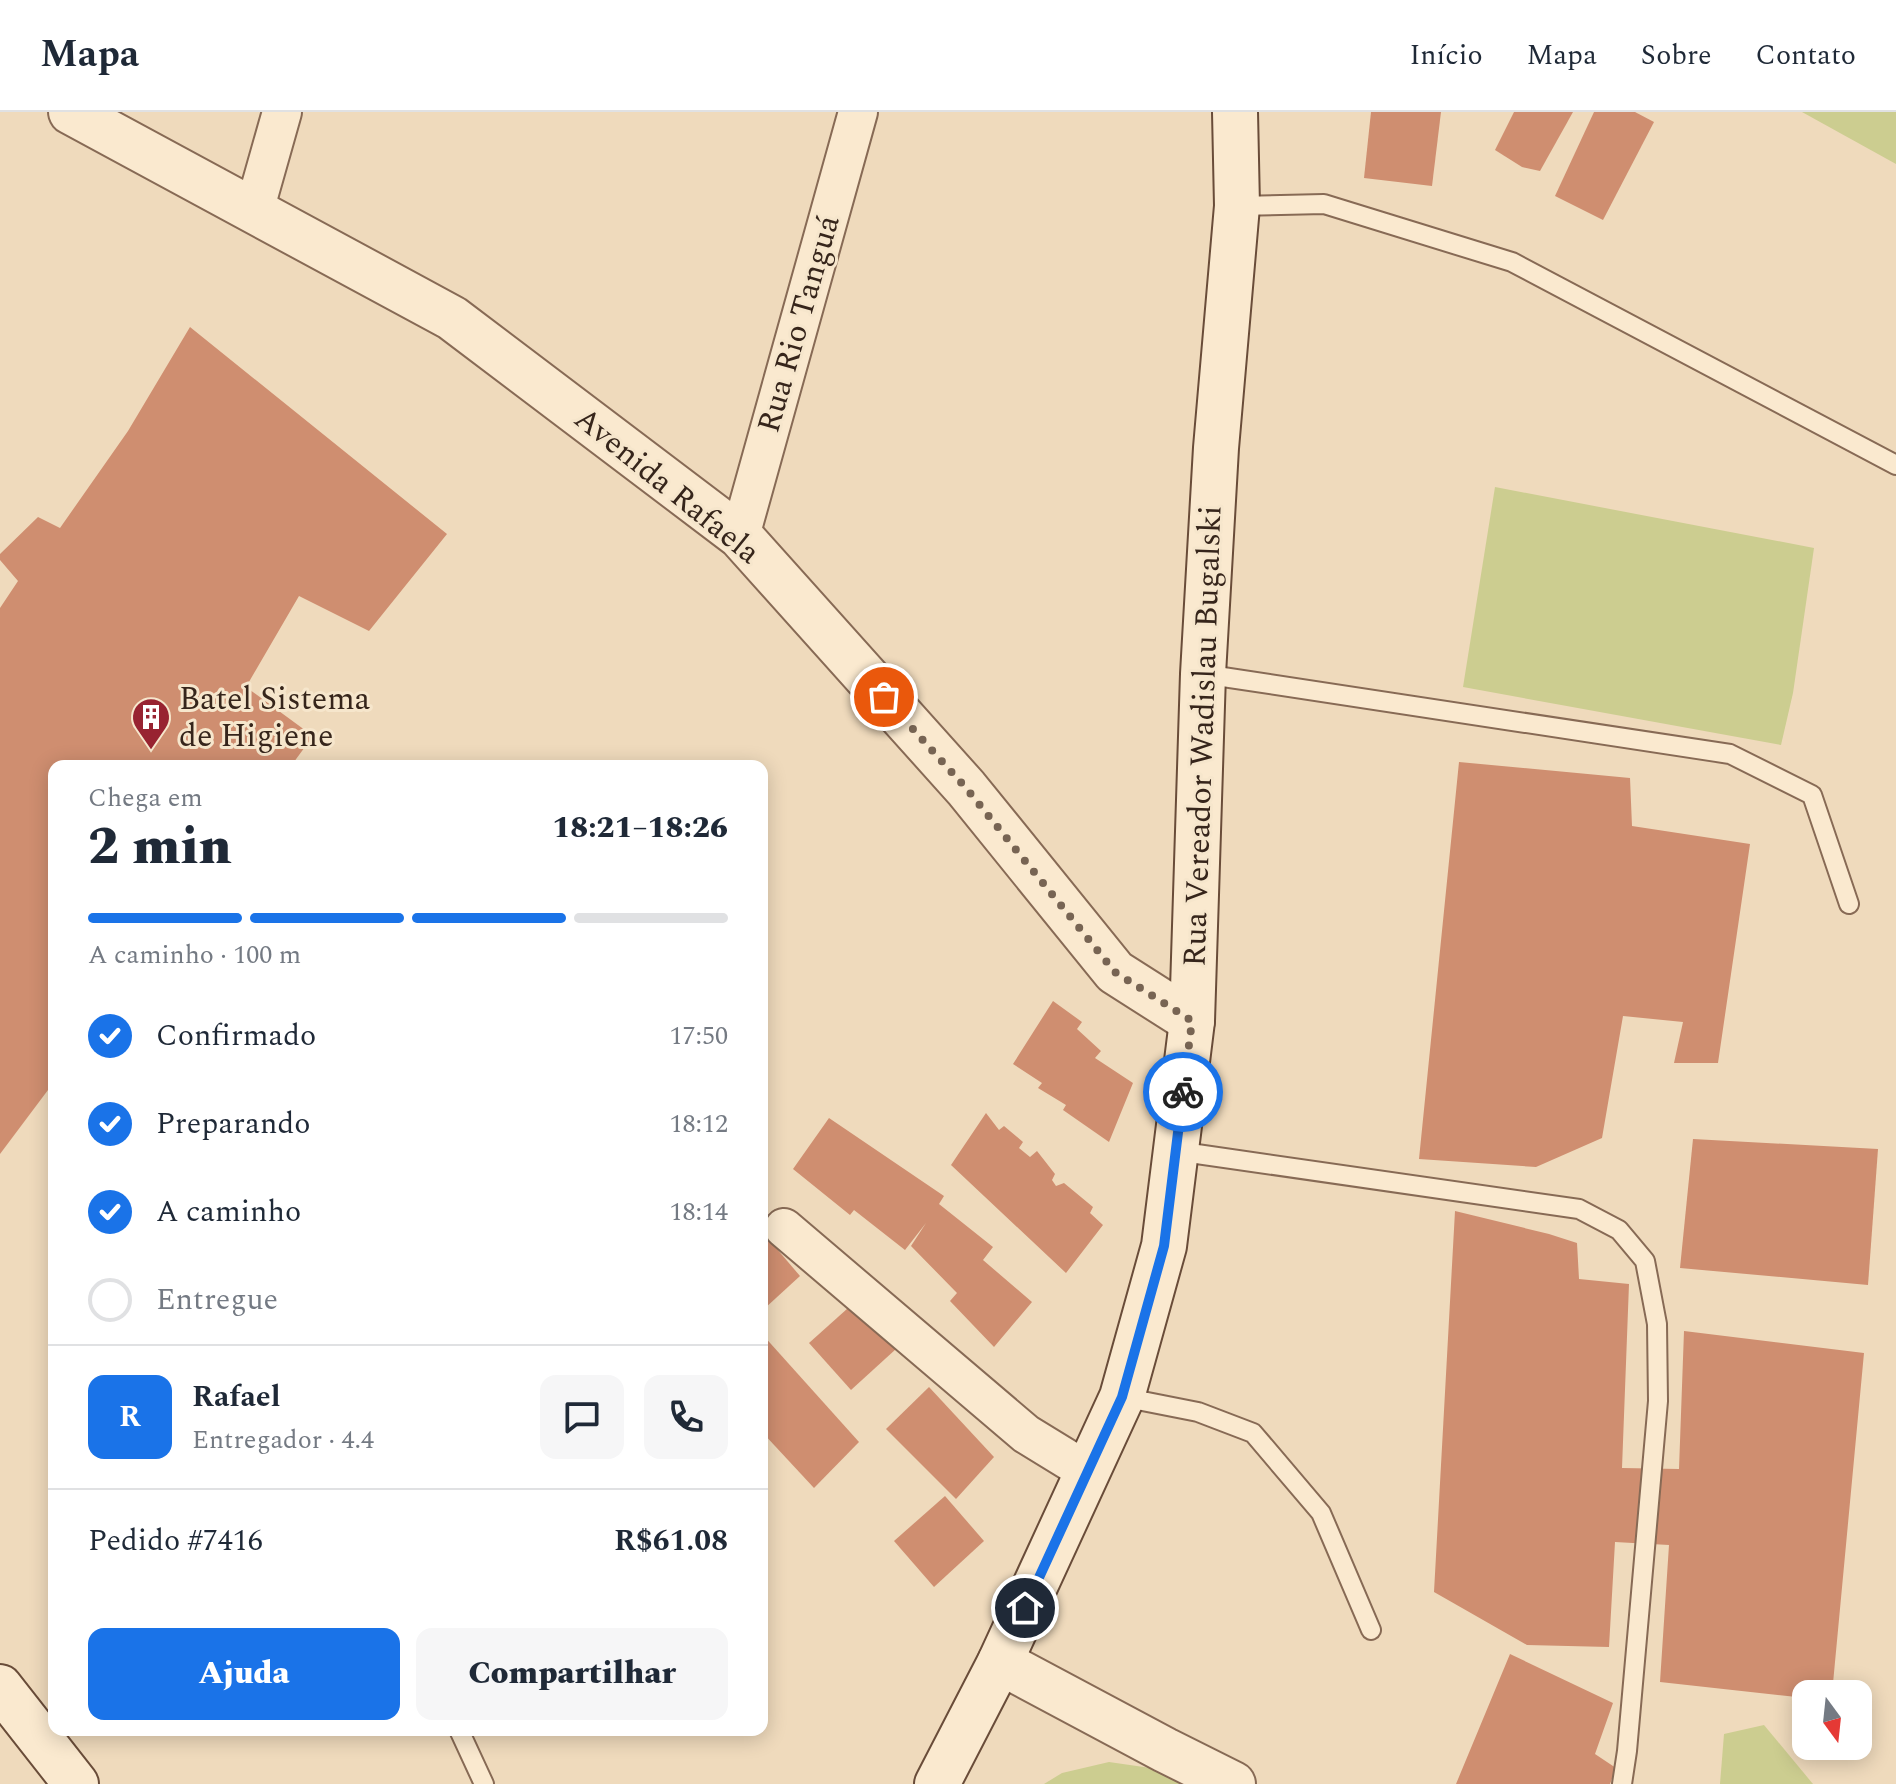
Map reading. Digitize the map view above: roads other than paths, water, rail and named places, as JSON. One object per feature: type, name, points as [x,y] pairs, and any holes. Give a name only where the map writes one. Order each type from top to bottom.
[{"type":"main road","name":"Avenida Rafaela","points":[[71,112],[452,318],[740,536],[966,788],[1115,972],[1192,1021]]},
{"type":"main road","name":"Rua Vereador Wadislau Bugalski","points":[[937,1784],[1000,1662],[1122,1397],[1164,1246],[1192,1021],[1203,674],[1216,448],[1237,206],[1235,112]]},
{"type":"main road","points":[[1000,1662],[1233,1784]]},
{"type":"main road","points":[[0,1687],[76,1784]]},
{"type":"street","points":[[254,211],[282,112]]},
{"type":"street","name":"Rua Rio Tanguá","points":[[740,536],[858,112]]},
{"type":"street","points":[[784,1228],[1026,1434],[1088,1472]]},
{"type":"lane","points":[[1237,206],[1324,204],[1512,262],[1896,465]]},
{"type":"lane","points":[[1203,674],[1730,754],[1812,795],[1849,904]]},
{"type":"lane","points":[[1176,1151],[1579,1209],[1619,1230],[1645,1261],[1657,1324],[1658,1401],[1622,1784]]},
{"type":"lane","points":[[1122,1397],[1198,1412],[1253,1433],[1321,1513],[1371,1630]]},
{"type":"lane","points":[[462,1736],[484,1784]]},
{"type":"place","name":"Batel Sistema de Higiene","points":[[151,751]]}]
